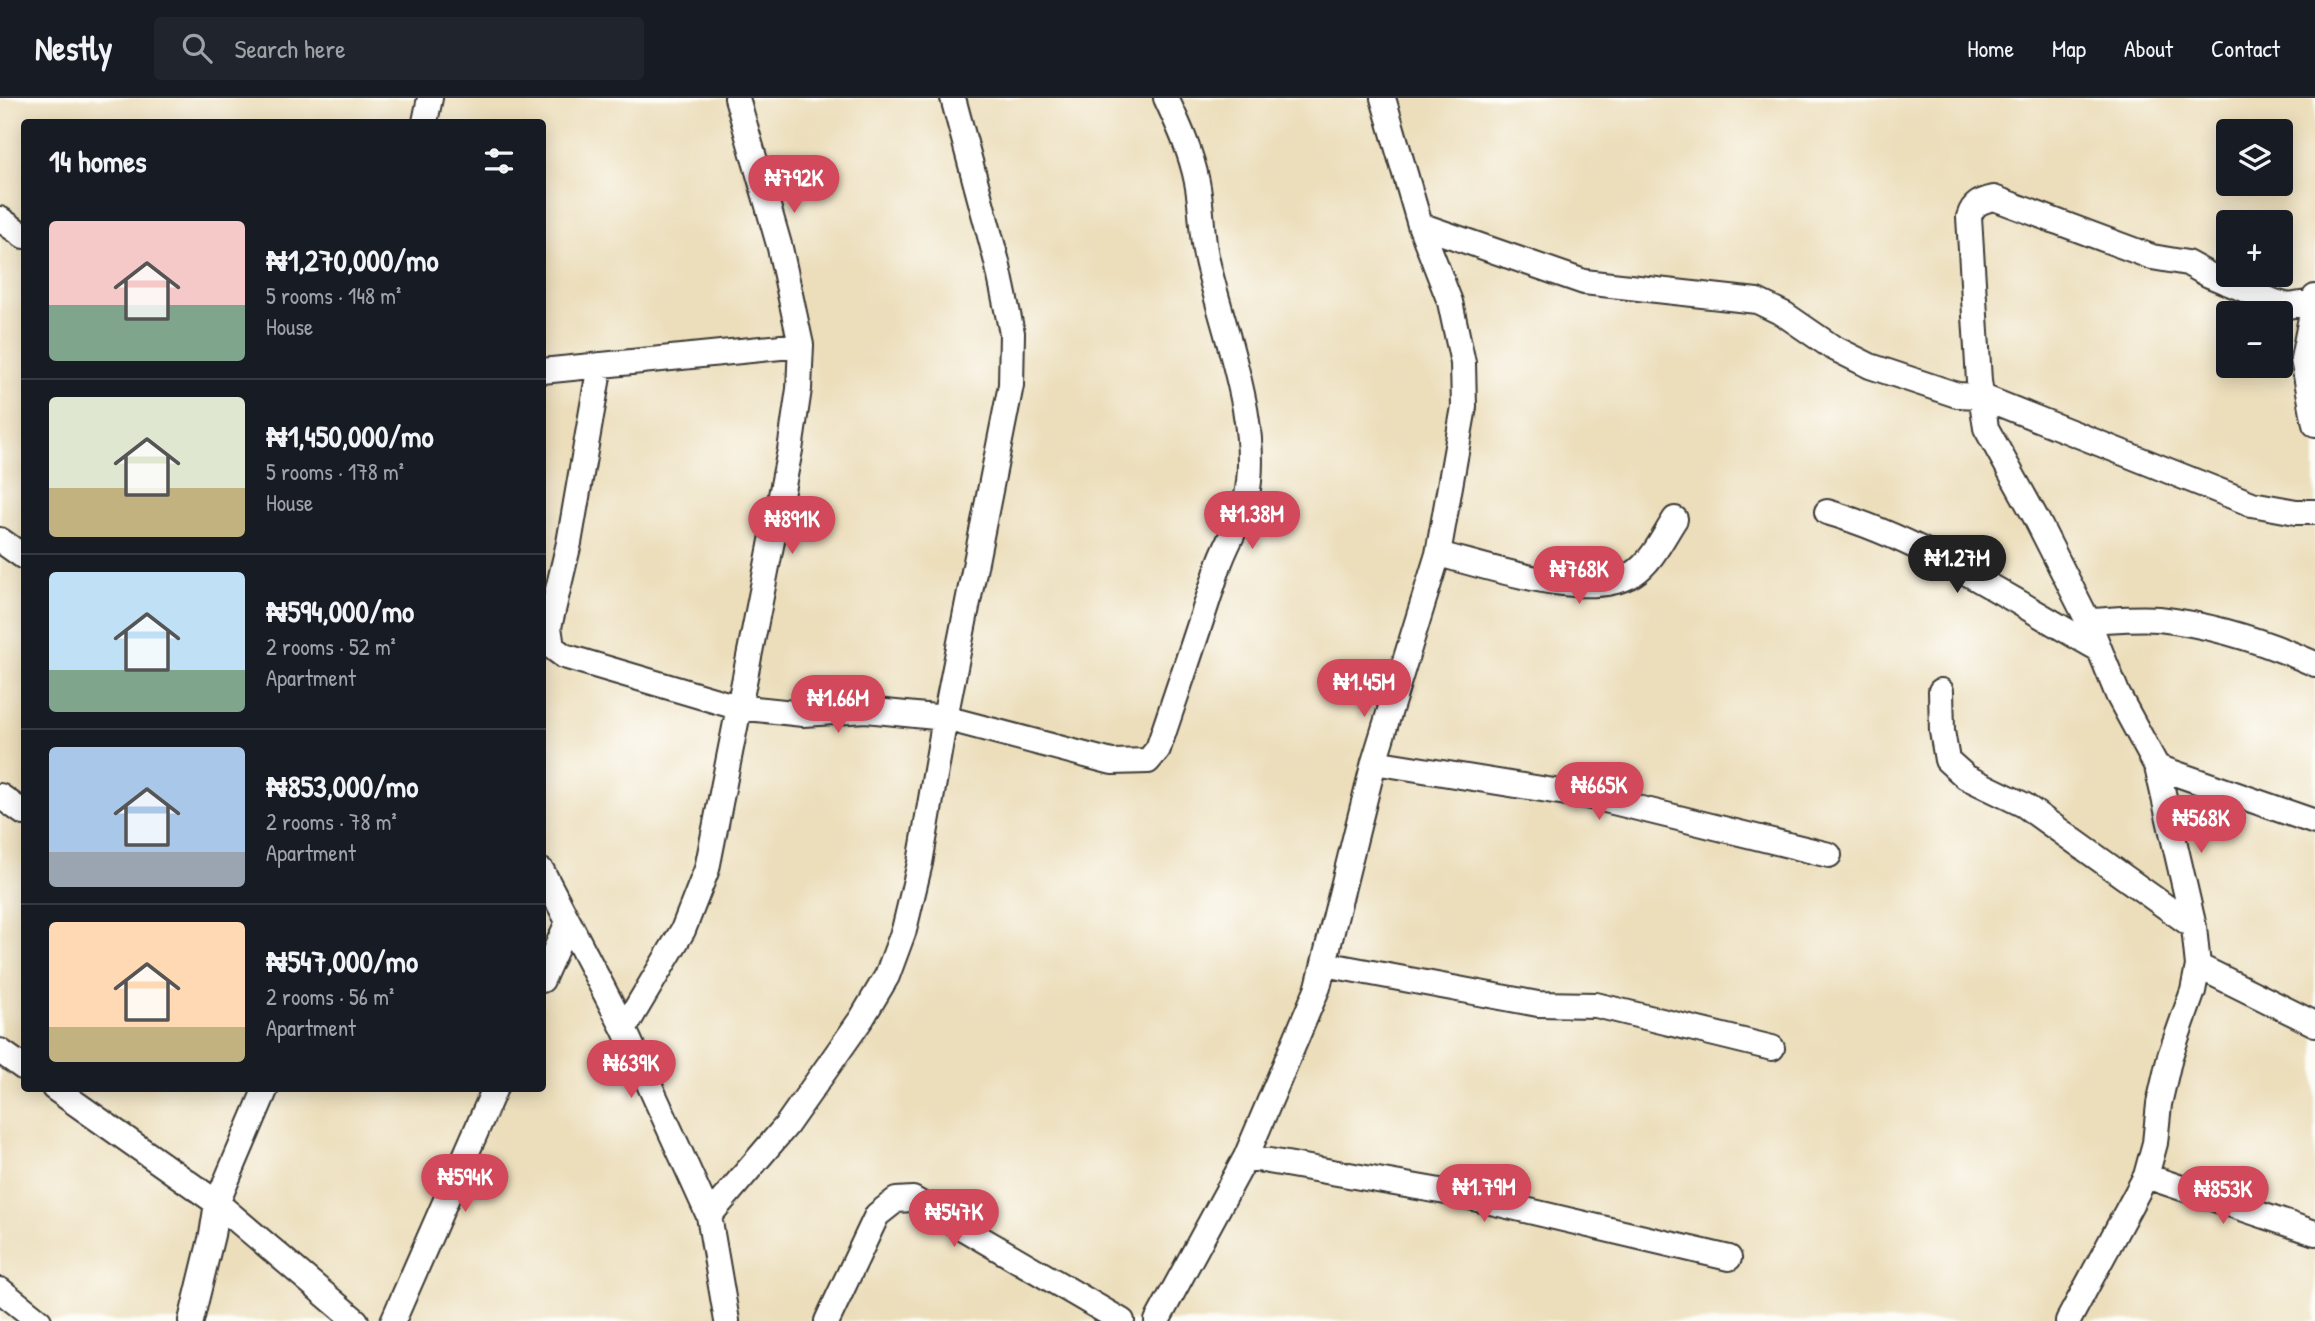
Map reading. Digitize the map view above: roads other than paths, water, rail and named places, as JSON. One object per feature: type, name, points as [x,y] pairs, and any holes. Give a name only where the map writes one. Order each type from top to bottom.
[{"type":"street","points":[[426,119],[430,98]]},
{"type":"street","points":[[624,1029],[683,930],[707,869],[790,450],[799,389],[801,345],[780,248],[737,98]]},
{"type":"street","points":[[709,1216],[786,1126],[862,1018],[887,976],[904,930],[920,863],[945,718],[1011,385],[1012,333],[997,262],[953,98]]},
{"type":"street","points":[[600,365],[569,543],[549,627],[552,647],[564,656],[737,707],[803,714],[866,710],[945,718],[1112,762],[1148,761],[1158,750],[1219,565],[1233,538],[1246,499],[1250,438],[1217,289],[1207,258],[1198,184],[1188,146],[1166,98]]},
{"type":"street","points":[[1157,1321],[1246,1157],[1318,986],[1374,762],[1438,554],[1464,407],[1463,363],[1450,302],[1420,225],[1383,98]]},
{"type":"street","points":[[2068,1321],[2146,1176],[2155,1143],[2159,1104],[2170,1056],[2193,991],[2198,966],[2194,927],[2157,767],[2118,695],[2088,621],[2036,518],[1986,428],[1980,396],[1969,218],[1972,208],[1982,200],[1994,198],[2152,257],[2187,263],[2275,302],[2288,306],[2314,300],[2303,359],[2315,424]]},
{"type":"street","points":[[1420,225],[1584,282],[1757,301],[1784,314],[1832,347],[1870,366],[1957,395],[1980,396],[2252,503],[2296,512],[2315,512]]},
{"type":"street","points":[[546,371],[801,345]]},
{"type":"street","points":[[1827,512],[1867,523],[1910,543],[2099,649]]},
{"type":"street","points":[[1438,554],[1562,583],[1606,583],[1632,574],[1648,560],[1675,519]]},
{"type":"street","points":[[0,540],[21,555]]},
{"type":"street","points":[[2088,621],[2156,619],[2206,627],[2285,651],[2315,664]]},
{"type":"street","points":[[1941,691],[1942,731],[1947,760],[1966,777],[2024,805],[2194,927]]},
{"type":"street","points":[[1374,762],[1597,798],[1829,855]]},
{"type":"street","points":[[2157,767],[2315,822]]},
{"type":"street","points":[[0,796],[21,811]]},
{"type":"street","points":[[546,879],[624,1029],[709,1216],[727,1321]]},
{"type":"street","points":[[546,970],[568,922]]},
{"type":"street","points":[[1324,964],[1538,1004],[1596,1005],[1772,1048]]},
{"type":"street","points":[[2198,966],[2315,1024]]},
{"type":"street","points":[[0,1051],[21,1066]]},
{"type":"street","points":[[60,1092],[217,1203],[356,1321]]},
{"type":"street","points":[[191,1321],[217,1203],[264,1092]]},
{"type":"street","points":[[393,1321],[493,1092]]},
{"type":"street","points":[[1246,1157],[1457,1194],[1728,1258]]},
{"type":"street","points":[[2146,1176],[2315,1233]]},
{"type":"street","points":[[827,1321],[877,1215],[896,1200],[913,1199],[1122,1321]]},
{"type":"street","points":[[0,1290],[39,1321]]}]
